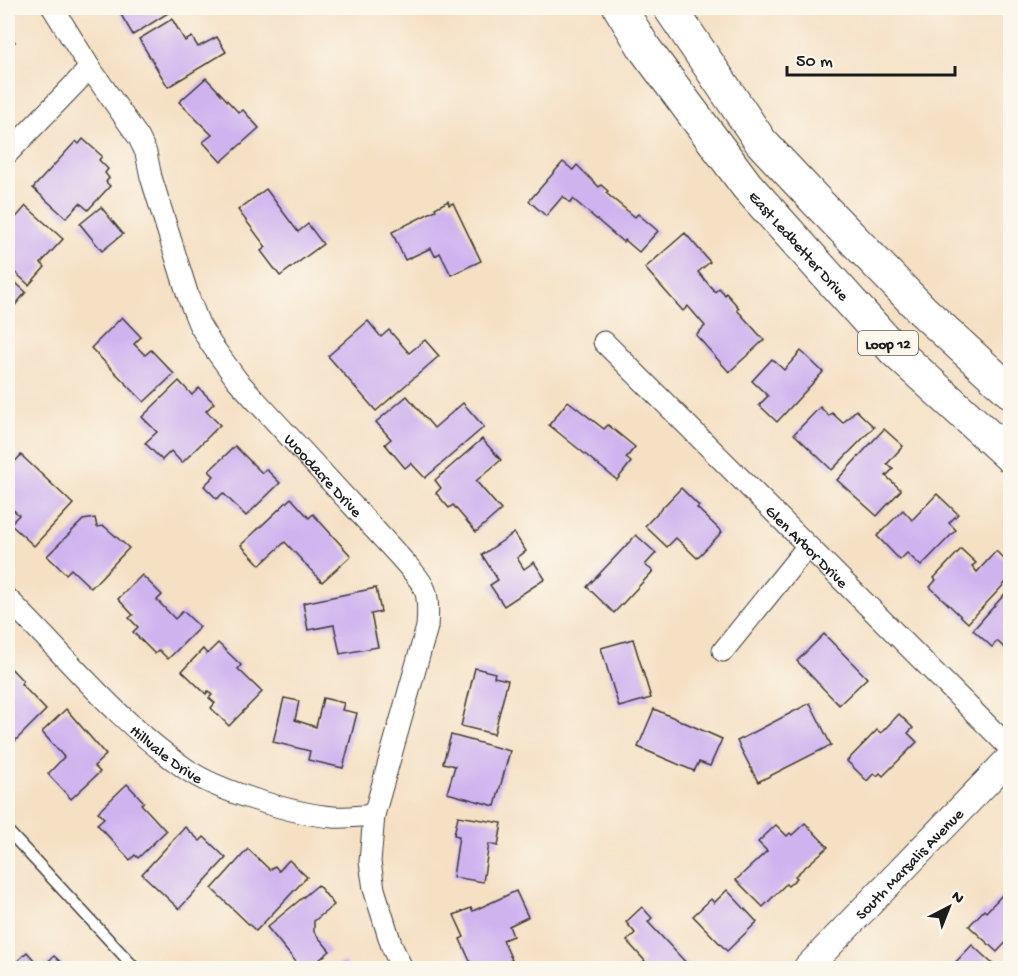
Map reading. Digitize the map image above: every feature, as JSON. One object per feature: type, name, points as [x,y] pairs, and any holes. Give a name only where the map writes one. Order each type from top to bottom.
[{"type":"main road","name":"East Ledbetter Drive","points":[[620,8],[645,49],[706,134],[747,186],[895,351],[1011,456]]},
{"type":"main road","name":"Loop 12","points":[[670,8],[761,142],[924,312],[1011,391]]},
{"type":"main road","points":[[785,228],[820,205]]},
{"type":"street","name":"Woodacre Drive","points":[[53,8],[90,68],[139,138],[146,153],[151,177],[189,299],[199,324],[211,344],[237,380],[400,557],[421,581],[428,593],[427,627],[374,815],[370,862],[374,889],[392,947],[402,969]]},
{"type":"street","points":[[8,153],[90,68]]},
{"type":"street","name":"Glen Arbor Drive","points":[[604,342],[1011,748]]},
{"type":"street","points":[[723,651],[807,547]]},
{"type":"street","name":"Hillvale Drive","points":[[8,599],[128,724],[188,771],[244,796],[309,814],[334,818],[374,815]]},
{"type":"street","name":"South Marsalis Avenue","points":[[807,969],[1011,758]]},
{"type":"lane","points":[[8,831],[135,969]]},
{"type":"building","points":[[117,8],[176,8],[133,35]]},
{"type":"building","points":[[172,19],[185,41],[192,37],[198,47],[217,37],[226,52],[168,87],[139,39]]},
{"type":"building","points":[[8,33],[15,42],[8,49]]},
{"type":"building","points":[[206,78],[239,113],[243,110],[259,128],[221,162],[203,142],[212,135],[179,102]]},
{"type":"building","points":[[83,139],[102,156],[99,160],[108,169],[105,173],[109,178],[106,182],[110,186],[88,210],[80,203],[66,218],[33,188],[76,141],[79,144]]},
{"type":"building","points":[[563,162],[573,170],[577,165],[635,217],[638,214],[658,231],[639,252],[625,240],[623,242],[573,199],[570,203],[563,196],[546,216],[529,201]]},
{"type":"building","points":[[266,189],[298,232],[308,224],[323,244],[280,276],[261,251],[266,247],[238,210]]},
{"type":"building","points":[[448,201],[449,205],[453,203],[481,261],[451,275],[440,253],[435,256],[431,248],[405,260],[392,232],[436,210],[435,208]]},
{"type":"building","points":[[26,206],[63,239],[41,263],[45,267],[29,285],[8,266],[8,223],[11,219],[13,221]]},
{"type":"building","points":[[101,207],[123,234],[102,251],[80,224]]},
{"type":"building","points":[[685,233],[710,262],[698,272],[715,292],[719,288],[725,295],[726,293],[739,308],[737,310],[764,340],[729,372],[696,335],[705,326],[688,306],[683,311],[645,268]]},
{"type":"building","points":[[8,276],[26,292],[8,314]]},
{"type":"building","points":[[122,317],[141,337],[134,344],[145,355],[151,350],[174,374],[144,402],[91,348]]},
{"type":"building","points":[[368,321],[381,337],[389,330],[409,353],[425,340],[439,356],[376,411],[328,356]]},
{"type":"building","points":[[801,351],[823,372],[777,422],[759,405],[768,396],[752,381],[772,359],[784,370]]},
{"type":"building","points":[[179,381],[192,395],[199,388],[214,403],[206,411],[220,425],[182,463],[171,451],[162,460],[145,443],[157,432],[142,417]]},
{"type":"building","points":[[407,396],[434,428],[463,403],[484,427],[425,478],[411,463],[405,468],[385,444],[391,439],[376,422]]},
{"type":"building","points":[[568,401],[604,429],[608,425],[635,447],[626,458],[631,462],[617,480],[549,425]]},
{"type":"building","points":[[820,407],[829,416],[832,413],[843,423],[856,410],[874,427],[832,470],[794,434]]},
{"type":"building","points":[[884,429],[903,446],[887,464],[893,469],[886,476],[901,490],[877,516],[837,480]]},
{"type":"building","points":[[482,439],[501,460],[476,481],[501,510],[476,532],[453,505],[449,508],[436,493],[441,488],[435,480]]},
{"type":"building","points":[[235,446],[262,473],[266,469],[280,483],[246,516],[223,493],[217,499],[204,486],[214,476],[209,471]]},
{"type":"building","points":[[21,455],[73,504],[34,546],[10,524],[19,515],[10,507],[8,509],[8,469]]},
{"type":"building","points":[[681,488],[699,506],[697,508],[722,532],[697,558],[676,538],[667,547],[645,526]]},
{"type":"building","points":[[937,494],[958,514],[949,523],[956,530],[921,566],[907,553],[900,560],[877,536],[903,510],[912,520]]},
{"type":"building","points":[[291,498],[309,518],[313,514],[351,556],[322,582],[285,542],[260,565],[241,545]]},
{"type":"building","points":[[95,518],[97,527],[104,526],[129,548],[91,588],[71,569],[66,574],[47,556],[83,520]]},
{"type":"building","points":[[514,533],[526,551],[517,558],[524,569],[534,562],[545,579],[504,606],[490,585],[498,580],[482,555]]},
{"type":"building","points":[[636,535],[656,553],[645,565],[653,571],[614,613],[587,587]]},
{"type":"building","points":[[961,549],[976,563],[972,566],[977,572],[996,551],[1010,565],[1010,578],[968,623],[930,587],[936,580],[934,578]]},
{"type":"building","points":[[142,575],[162,595],[157,600],[175,619],[183,611],[200,627],[168,659],[159,650],[155,654],[133,632],[138,627],[129,618],[133,615],[118,599]]},
{"type":"building","points":[[376,588],[381,612],[371,614],[378,647],[340,654],[334,625],[308,630],[303,603]]},
{"type":"building","points":[[1010,588],[1010,653],[997,641],[992,647],[973,630]]},
{"type":"building","points":[[824,634],[867,678],[839,705],[797,661]]},
{"type":"building","points":[[633,639],[651,698],[619,707],[601,648]]},
{"type":"building","points":[[218,643],[241,665],[238,669],[262,692],[229,726],[211,708],[215,703],[209,698],[212,695],[208,691],[206,694],[182,671],[203,649],[207,654]]},
{"type":"building","points":[[8,665],[23,681],[21,684],[46,710],[8,748]]},
{"type":"building","points":[[475,668],[495,673],[494,677],[508,680],[494,734],[461,726]]},
{"type":"building","points":[[284,698],[299,701],[295,720],[316,727],[323,698],[344,703],[342,710],[357,713],[343,768],[308,760],[310,751],[273,742]]},
{"type":"building","points":[[810,703],[831,745],[758,782],[737,741]]},
{"type":"building","points":[[66,709],[106,755],[94,766],[100,772],[71,799],[48,774],[64,757],[42,732]]},
{"type":"building","points":[[654,709],[722,739],[710,766],[699,762],[694,771],[638,747]]},
{"type":"building","points":[[899,714],[913,728],[908,733],[917,742],[883,776],[880,773],[877,776],[874,773],[867,781],[847,761],[877,730],[881,733]]},
{"type":"building","points":[[451,735],[510,751],[495,806],[447,793],[455,766],[443,763]]},
{"type":"building","points":[[127,784],[144,802],[141,804],[166,831],[138,858],[135,855],[130,860],[97,824],[104,818],[98,812]]},
{"type":"building","points":[[458,816],[502,823],[498,846],[489,844],[483,882],[453,877],[459,836],[454,835]]},
{"type":"building","points":[[805,823],[828,847],[763,907],[736,880],[767,851],[758,842],[776,825],[787,836],[790,833],[792,835]]},
{"type":"building","points":[[185,827],[200,841],[204,837],[226,858],[179,909],[142,874]]},
{"type":"building","points":[[248,849],[270,870],[275,866],[279,871],[289,860],[307,877],[256,931],[212,889]]},
{"type":"building","points":[[318,885],[334,905],[314,921],[314,932],[330,951],[309,968],[301,968],[267,927]]},
{"type":"building","points":[[727,890],[757,922],[727,951],[693,916],[711,899],[714,903]]},
{"type":"building","points":[[516,891],[528,917],[509,926],[513,936],[503,940],[512,960],[494,968],[473,968],[460,939],[464,937],[454,915],[471,908],[473,911]]},
{"type":"building","points":[[1006,891],[1010,896],[1010,938],[997,952],[969,926]]},
{"type":"building","points":[[642,907],[652,918],[648,922],[691,968],[642,968],[639,966],[645,961],[627,941],[635,933],[626,922]]},
{"type":"building","points":[[972,945],[997,968],[950,968]]},
{"type":"building","points":[[27,952],[41,968],[10,968]]},
{"type":"building","points":[[54,956],[67,968],[41,968]]},
{"type":"building","points":[[345,961],[349,968],[331,968]]}]
